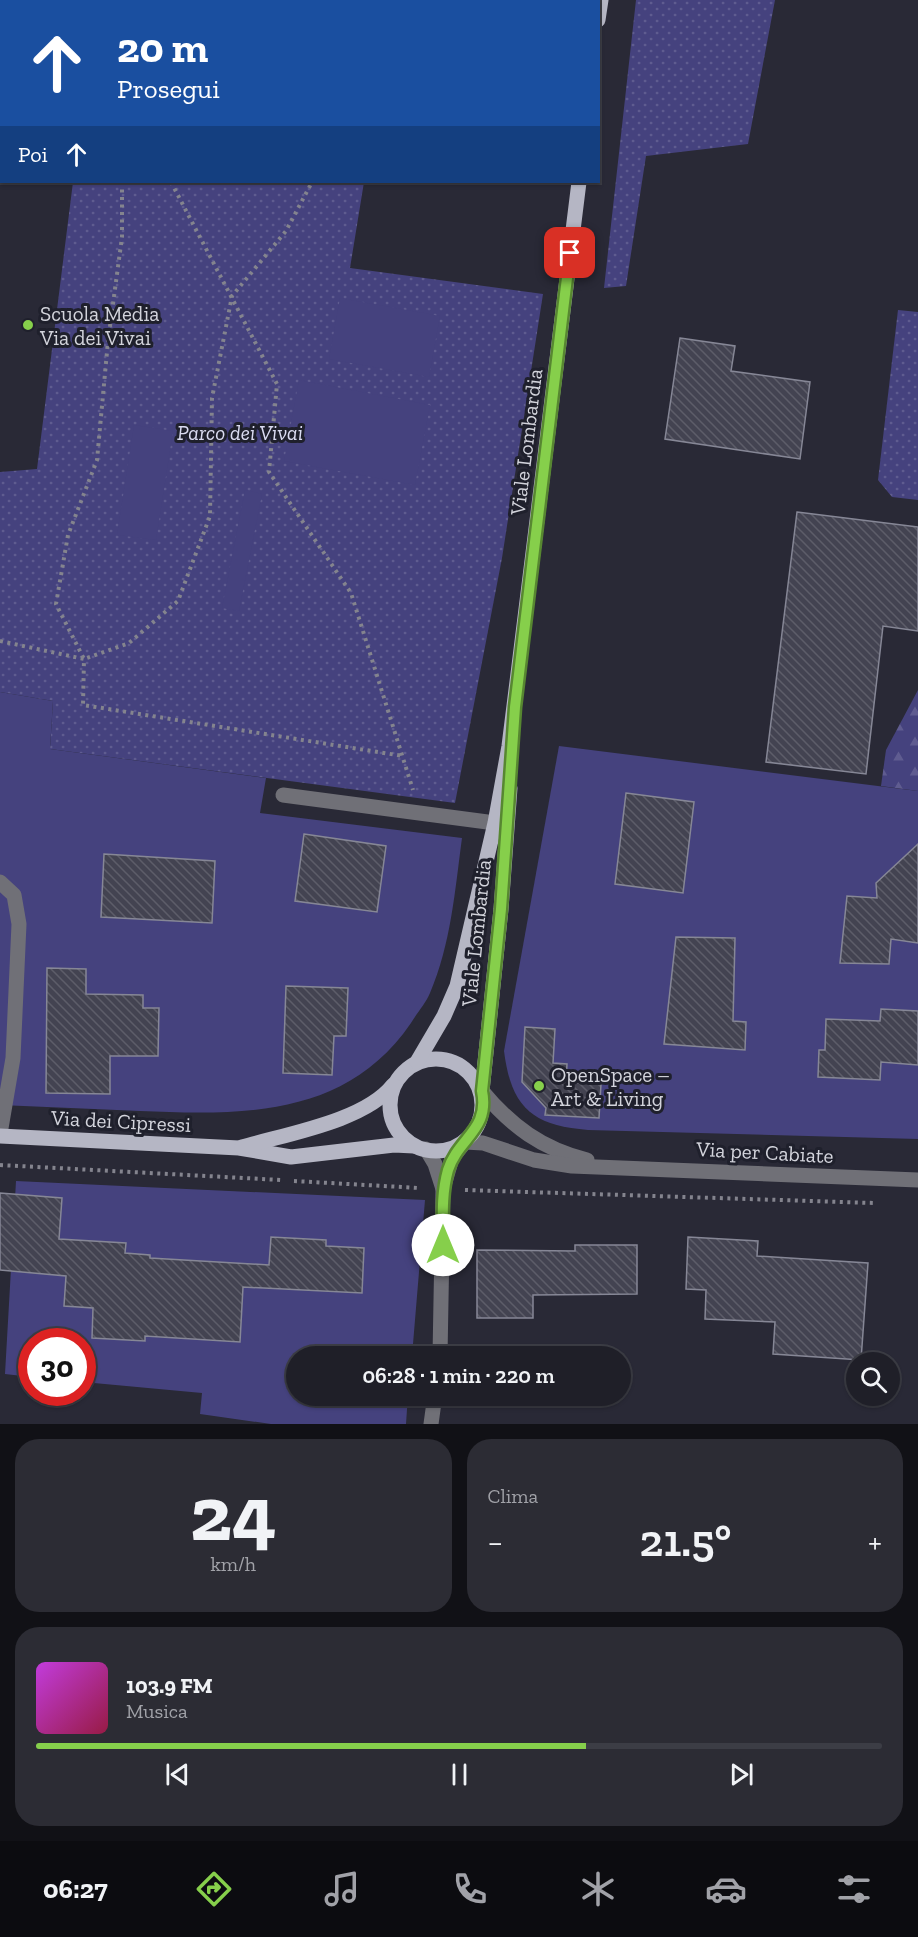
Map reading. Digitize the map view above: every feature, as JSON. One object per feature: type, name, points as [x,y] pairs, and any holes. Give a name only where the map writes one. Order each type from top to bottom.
[{"type":"main road","name":"Viale Lombardia","points":[[417,1062],[444,1016],[457,986],[495,824],[515,707],[579,183]]},
{"type":"main road","name":"Viale Lombardia","points":[[482,1091],[501,909],[515,707]]},
{"type":"main road","points":[[435,1058],[453,1061],[470,1072],[482,1091],[483,1111],[478,1126],[465,1142],[451,1149],[434,1151],[420,1148],[400,1134],[391,1113],[390,1100],[395,1083],[404,1071],[417,1062],[435,1058]]},
{"type":"main road","name":"Via dei Cipressi","points":[[239,1148],[366,1107],[386,1093],[395,1083]]},
{"type":"main road","name":"Via dei Cipressi","points":[[0,1135],[239,1148],[303,1157],[394,1145],[420,1148]]},
{"type":"street","points":[[283,795],[495,824]]},
{"type":"street","points":[[0,882],[14,896],[19,924],[13,1058],[0,1135]]},
{"type":"street","points":[[482,1091],[515,1126],[534,1140],[568,1156],[610,1166]]},
{"type":"street","points":[[440,1346],[443,1189],[453,1158],[465,1142],[490,1145],[547,1163],[572,1166],[610,1166]]},
{"type":"street","points":[[420,1148],[435,1164],[443,1189]]},
{"type":"street","name":"Via per Cabiate","points":[[610,1166],[918,1180]]},
{"type":"street","points":[[431,1424],[433,1406]]},
{"type":"path","points":[[122,183],[122,237],[108,341],[97,460],[68,535],[56,604],[84,659],[83,705],[403,756]]},
{"type":"path","points":[[172,183],[277,384],[269,472],[351,593],[421,814]]},
{"type":"path","points":[[0,642],[84,659],[129,643],[178,601],[210,516],[212,398],[232,297],[286,231],[311,183]]},
{"type":"green space","points":[[636,0],[775,0],[748,144],[646,156],[626,286],[604,288]]},
{"type":"green space","name":"Parco dei Vivai","points":[[73,183],[364,183],[350,268],[543,294],[502,558],[455,803],[50,749],[53,701],[0,692],[0,472],[37,469]]},
{"type":"green space","points":[[340,298],[440,316],[429,377],[329,359]]},
{"type":"green space","points":[[898,310],[918,312],[918,500],[892,497],[878,480]]},
{"type":"green space","points":[[299,380],[430,405],[415,485],[284,461]]},
{"type":"green space","points":[[134,425],[173,431],[156,540],[117,535]]},
{"type":"green space","points":[[245,490],[262,494],[239,611],[222,608]]},
{"type":"green space","points":[[918,690],[918,791],[881,786],[886,750]]},
{"type":"green space","points":[[0,692],[53,701],[50,749],[266,778],[260,813],[462,838],[448,936],[437,974],[424,1004],[385,1054],[356,1077],[324,1094],[289,1104],[253,1110],[178,1112],[0,1105]]},
{"type":"green space","points":[[559,746],[918,791],[918,1139],[588,1130],[552,1124],[528,1110],[519,1100],[512,1086],[504,1051]]},
{"type":"green space","points":[[16,1181],[425,1200],[413,1346],[286,1346],[286,1406],[407,1406],[406,1424],[271,1424],[200,1414],[202,1393],[96,1383],[96,1328],[18,1328],[18,1376],[5,1374]]},
{"type":"building","points":[[680,338],[735,346],[731,371],[810,382],[800,459],[665,439]]},
{"type":"building","points":[[797,512],[918,527],[918,631],[883,626],[866,774],[766,762]]},
{"type":"building","points":[[626,793],[694,802],[683,893],[615,884]]},
{"type":"building","points":[[304,834],[386,846],[377,912],[295,901]]},
{"type":"building","points":[[918,844],[918,943],[891,939],[889,964],[840,963],[847,896],[877,898],[876,883]]},
{"type":"building","points":[[104,854],[215,861],[212,923],[101,917]]},
{"type":"building","points":[[676,937],[735,938],[733,1021],[746,1022],[745,1050],[664,1044]]},
{"type":"building","points":[[47,968],[86,969],[86,994],[143,995],[143,1008],[159,1008],[158,1056],[110,1056],[110,1094],[46,1093]]},
{"type":"building","points":[[286,986],[348,988],[346,1036],[334,1036],[332,1075],[283,1073]]},
{"type":"building","points":[[881,1009],[918,1011],[918,1065],[881,1062],[880,1080],[818,1077],[819,1050],[825,1050],[826,1019],[880,1021]]},
{"type":"building","points":[[525,1027],[555,1029],[553,1063],[567,1064],[566,1082],[601,1084],[599,1118],[545,1115],[546,1108],[522,1082]]},
{"type":"building","points":[[0,1193],[62,1198],[59,1239],[126,1243],[125,1253],[150,1255],[150,1258],[269,1265],[271,1237],[326,1240],[326,1246],[364,1248],[362,1293],[243,1287],[240,1342],[145,1336],[145,1341],[96,1338],[96,1328],[92,1328],[93,1308],[64,1306],[66,1276],[0,1270]]},
{"type":"building","points":[[688,1237],[758,1241],[757,1256],[868,1263],[862,1352],[846,1352],[846,1359],[773,1354],[775,1322],[705,1319],[706,1290],[686,1289]]},
{"type":"building","points":[[575,1245],[637,1245],[637,1294],[533,1295],[533,1318],[477,1318],[477,1250],[575,1251]]},
{"type":"place","name":"Scuola Media Via dei Vivai","points":[[28,325]]},
{"type":"place","name":"OpenSpace – Art & Living","points":[[539,1086]]},
{"type":"route","points":[[443,1245],[443,1189],[449,1168],[458,1150],[478,1126],[483,1111],[485,1042],[501,909],[515,707],[570,253]]}]
